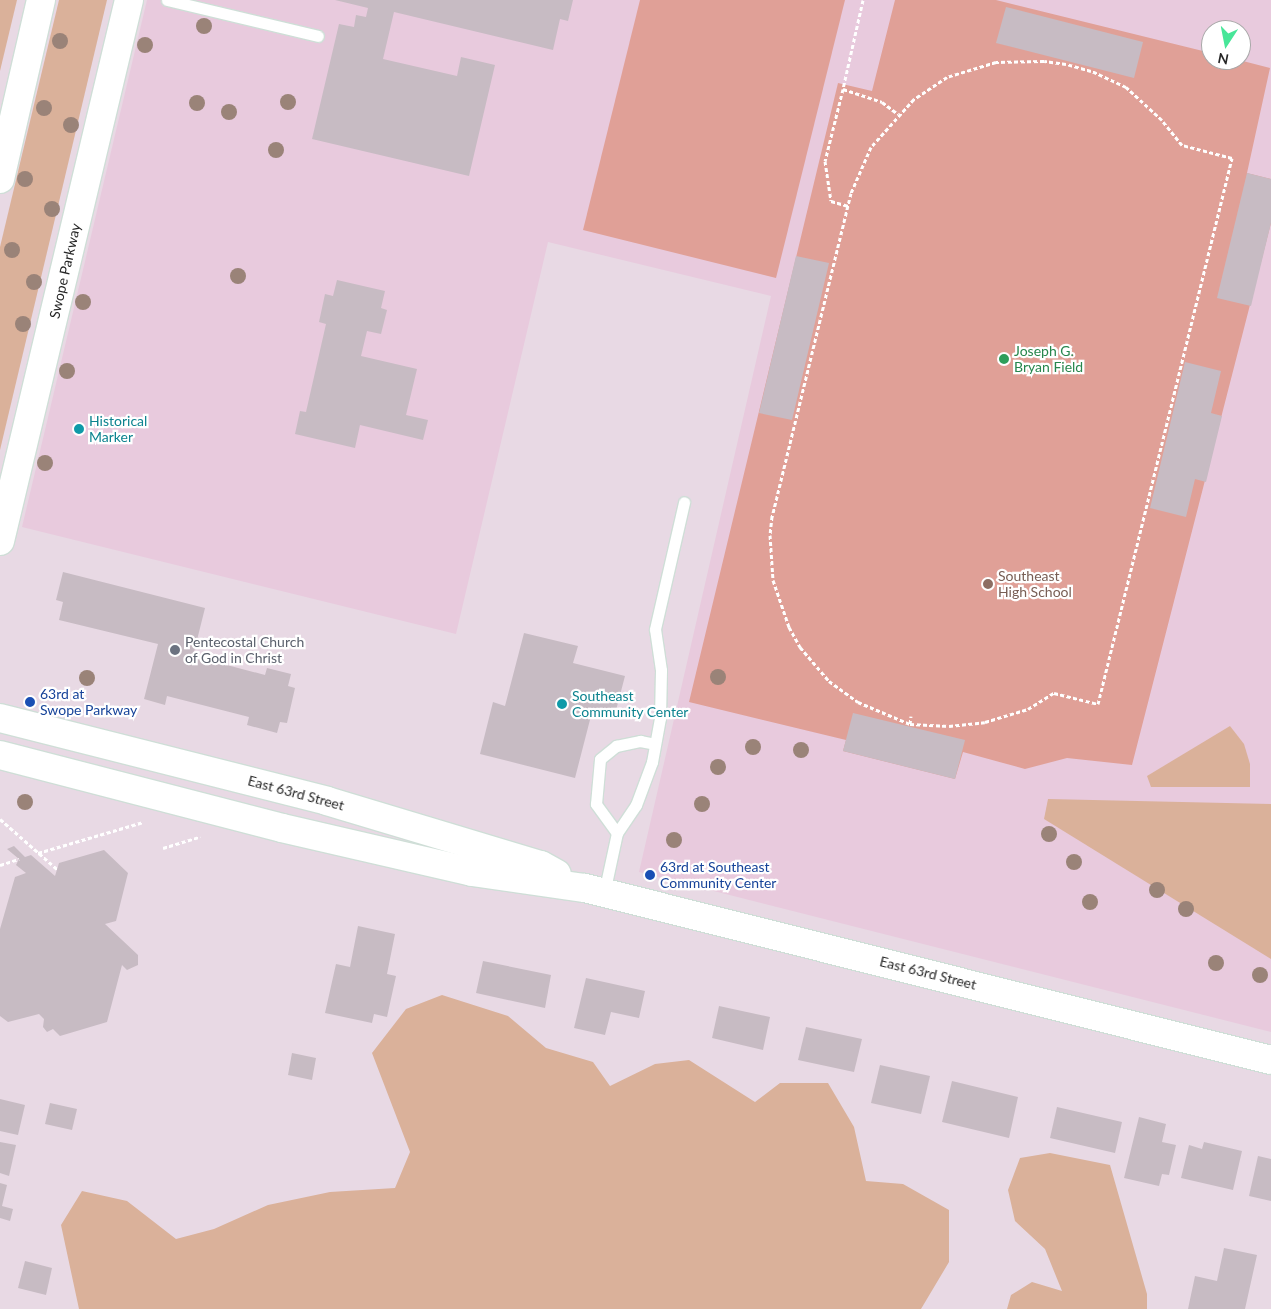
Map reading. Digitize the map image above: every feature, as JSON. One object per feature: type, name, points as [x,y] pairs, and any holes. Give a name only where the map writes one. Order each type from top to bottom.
[{"type":"main road","points":[[0,179],[42,0]]},
{"type":"main road","name":"Swope Parkway","points":[[0,541],[129,0]]},
{"type":"main road","name":"East 63rd Street","points":[[0,718],[327,801],[540,865],[594,891]]},
{"type":"main road","name":"East 63rd Street","points":[[0,756],[282,828],[472,872],[594,891],[1271,1060]]},
{"type":"lane","points":[[167,0],[318,36]]},
{"type":"lane","points":[[594,891],[617,834],[636,805],[655,744],[660,718],[661,670],[655,629],[684,502]]},
{"type":"lane","points":[[617,834],[596,804],[600,759],[616,746],[640,741],[655,744]]},
{"type":"path","points":[[849,206],[831,201],[825,161],[863,0]]},
{"type":"path","points":[[1044,61],[1109,78],[1145,103],[1182,145],[1232,158],[1098,704],[1054,694],[1028,709],[985,722],[949,726],[910,724],[880,714],[858,702],[813,664],[789,627],[773,580],[770,535],[772,516],[849,206],[862,163],[898,114],[929,88],[970,69],[996,62],[1044,61]]},
{"type":"path","points":[[843,89],[882,102],[898,114]]},
{"type":"path","points":[[910,724],[911,716]]},
{"type":"path","points":[[0,819],[57,870]]},
{"type":"path","points":[[38,853],[143,822]]},
{"type":"path","points":[[164,848],[200,836]]},
{"type":"path","points":[[0,865],[19,860]]},
{"type":"shaded area","points":[[0,0],[17,0],[0,71]]},
{"type":"shaded area","points":[[59,0],[107,0],[0,450],[0,247]]},
{"type":"shaded area","name":"Southeast High School","points":[[147,0],[1271,0],[1271,1032],[639,872],[771,296],[548,242],[456,634],[22,527]]},
{"type":"shaded area","points":[[640,0],[845,0],[776,278],[583,230]]},
{"type":"shaded area","name":"Joseph G. Bryan Field","points":[[895,0],[996,0],[1201,51],[1201,70],[1251,70],[1251,63],[1270,68],[1247,173],[1271,179],[1271,223],[1132,765],[1067,758],[1025,769],[963,752],[955,779],[843,751],[846,740],[689,702],[838,83],[872,91]]},
{"type":"shaded area","points":[[1230,726],[1244,744],[1250,764],[1250,787],[1151,787],[1147,776]]},
{"type":"shaded area","points":[[1048,799],[1271,804],[1271,959],[1044,819]]},
{"type":"shaded area","points":[[442,995],[508,1016],[546,1048],[593,1062],[610,1086],[655,1064],[689,1060],[755,1102],[780,1083],[828,1083],[854,1127],[866,1181],[903,1184],[949,1210],[949,1262],[921,1309],[79,1309],[61,1225],[82,1191],[127,1201],[176,1239],[214,1229],[268,1205],[330,1192],[395,1188],[410,1152],[372,1053],[406,1009]]},
{"type":"shaded area","points":[[1050,1153],[1110,1165],[1147,1294],[1147,1309],[1007,1309],[1011,1295],[1032,1282],[1062,1291],[1045,1249],[1015,1221],[1008,1190],[1020,1158]]},
{"type":"building","points":[[335,0],[573,0],[568,21],[560,19],[553,50],[394,12],[383,59],[457,76],[461,57],[495,65],[469,176],[312,139],[339,24],[354,27],[356,15],[366,17],[368,8]]},
{"type":"building","points":[[1006,7],[1143,42],[1134,78],[996,43]]},
{"type":"building","points":[[1247,173],[1271,179],[1271,223],[1251,306],[1217,298]]},
{"type":"building","points":[[796,256],[829,263],[792,420],[759,413]]},
{"type":"building","points":[[337,280],[385,291],[381,308],[387,310],[381,334],[367,331],[361,356],[417,369],[406,415],[428,420],[423,440],[360,425],[355,448],[295,434],[300,411],[306,412],[326,324],[319,322],[325,294],[333,296]]},
{"type":"building","points":[[1185,362],[1221,371],[1211,413],[1222,416],[1206,482],[1195,479],[1186,517],[1150,508]]},
{"type":"building","name":"Pentecostal Church of God in Christ","points":[[63,572],[205,608],[193,656],[265,675],[267,668],[291,674],[288,686],[295,688],[287,723],[280,722],[277,733],[247,725],[249,717],[167,696],[165,705],[144,699],[158,644],[59,620],[63,602],[56,600]]},
{"type":"building","name":"Southeast Community Center","points":[[524,633],[578,646],[573,663],[625,676],[614,718],[592,712],[575,778],[480,754],[493,702],[505,706]]},
{"type":"building","points":[[853,713],[965,740],[955,779],[843,751]]},
{"type":"building","points":[[14,846],[25,857],[31,855],[55,876],[59,863],[104,850],[128,873],[116,921],[105,924],[138,955],[138,965],[127,970],[122,965],[107,1022],[60,1036],[53,1029],[47,1032],[43,1027],[44,1019],[39,1014],[8,1022],[0,1016],[0,929],[15,877],[26,873],[16,865],[19,859],[7,849]]},
{"type":"building","points":[[358,926],[395,934],[387,974],[396,976],[387,1017],[374,1014],[372,1023],[325,1013],[336,964],[350,967]]},
{"type":"building","points":[[483,961],[551,975],[545,1008],[476,993]]},
{"type":"building","points":[[586,978],[645,991],[639,1018],[611,1012],[605,1035],[574,1028]]},
{"type":"building","points":[[719,1006],[770,1017],[763,1050],[712,1038]]},
{"type":"building","points":[[806,1027],[862,1039],[854,1072],[798,1060]]},
{"type":"building","points":[[292,1053],[316,1058],[312,1080],[288,1075]]},
{"type":"building","points":[[880,1065],[930,1076],[921,1114],[871,1103]]},
{"type":"building","points":[[952,1081],[1018,1097],[1009,1138],[942,1122]]},
{"type":"building","points":[[0,1099],[25,1105],[18,1135],[0,1131]]},
{"type":"building","points":[[50,1103],[77,1109],[72,1130],[45,1124]]},
{"type":"building","points":[[1057,1107],[1122,1122],[1115,1153],[1050,1138]]},
{"type":"building","points":[[1139,1117],[1166,1124],[1162,1142],[1176,1145],[1169,1175],[1162,1174],[1159,1186],[1124,1178]]},
{"type":"building","points":[[0,1142],[16,1145],[9,1176],[0,1173]]},
{"type":"building","points":[[1204,1142],[1242,1151],[1233,1190],[1181,1178],[1189,1145],[1202,1149]]},
{"type":"building","points":[[1258,1156],[1271,1159],[1271,1201],[1249,1196]]},
{"type":"building","points":[[0,1183],[7,1185],[2,1206],[13,1209],[10,1221],[0,1218]]},
{"type":"building","points":[[1224,1248],[1257,1255],[1245,1309],[1188,1309],[1195,1276],[1217,1281]]},
{"type":"building","points":[[25,1261],[52,1268],[46,1295],[18,1288]]},
{"type":"place","name":"Joseph G. Bryan Field","points":[[1004,359]]},
{"type":"place","name":"Historical Marker","points":[[79,429]]},
{"type":"place","name":"Southeast High School","points":[[988,584]]},
{"type":"place","name":"Pentecostal Church of God in Christ","points":[[175,650]]},
{"type":"place","name":"63rd at Swope Parkway","points":[[30,702]]},
{"type":"place","name":"Southeast Community Center","points":[[562,704]]},
{"type":"place","name":"63rd at Southeast Community Center","points":[[650,875]]}]
